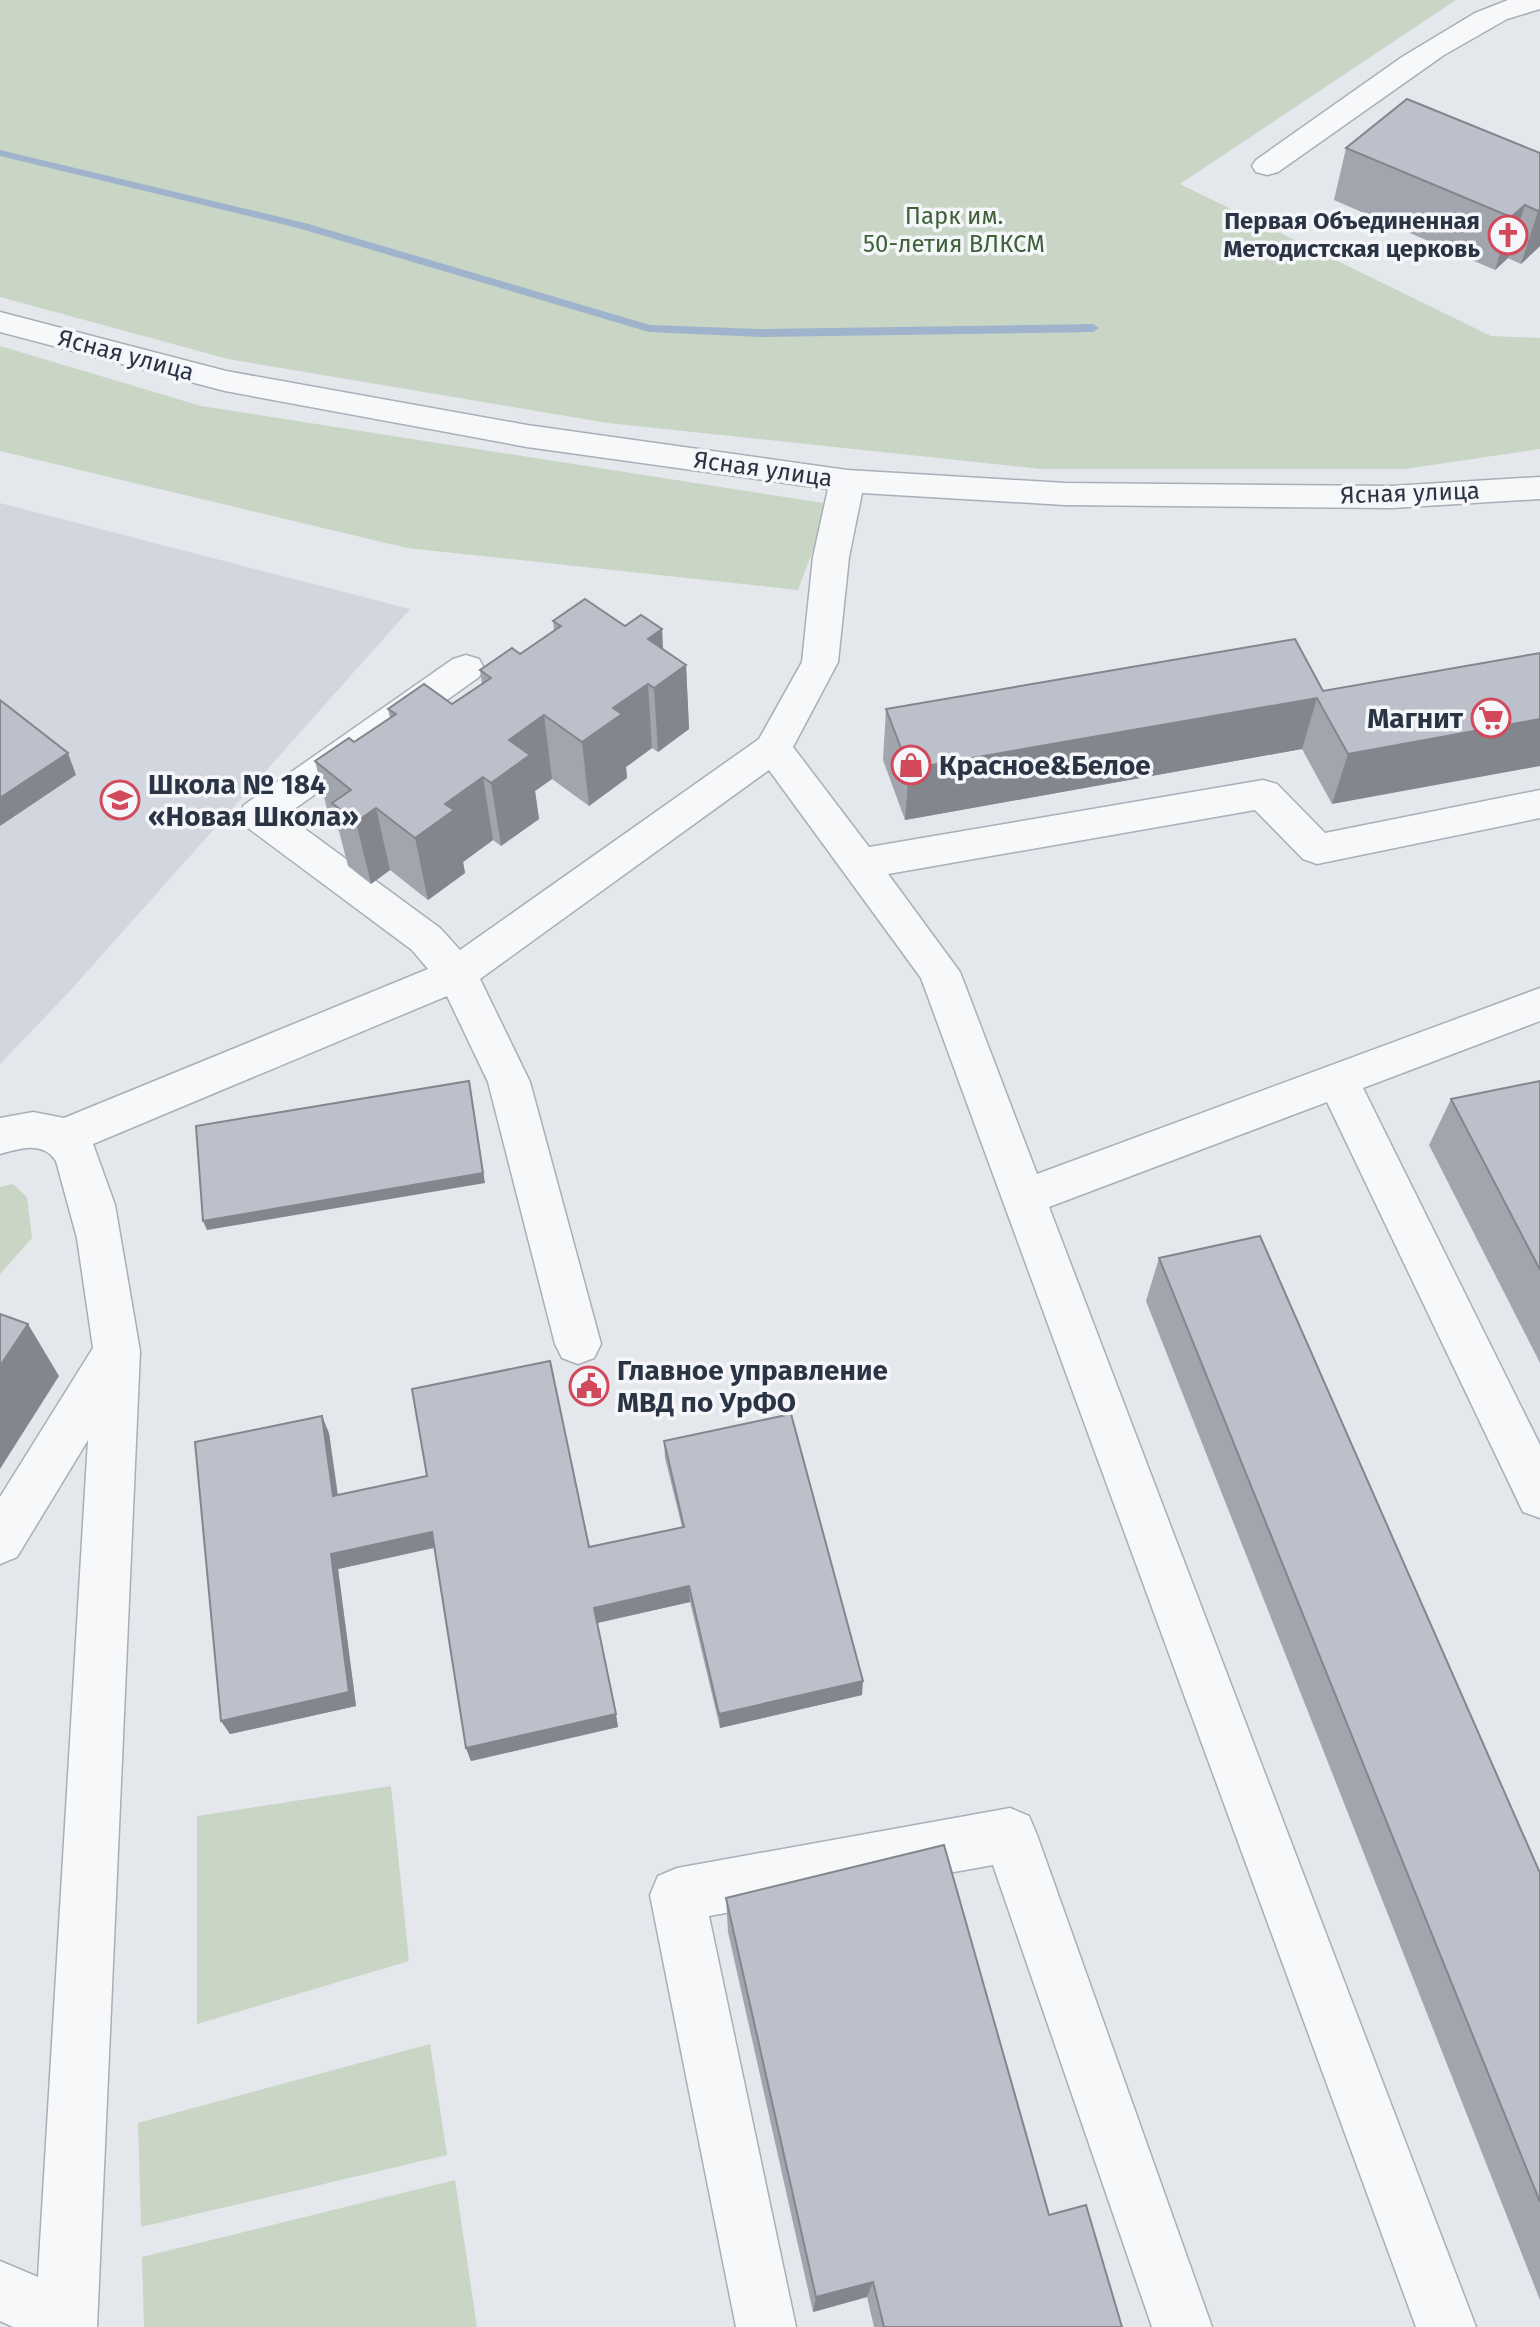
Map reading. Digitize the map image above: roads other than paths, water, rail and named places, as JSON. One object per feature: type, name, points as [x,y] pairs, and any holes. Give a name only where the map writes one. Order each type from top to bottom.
[{"type":"street","points":[[1267,166],[1381,82],[1472,26],[1503,8],[1540,1]]},
{"type":"street","name":"Ясная улица","points":[[0,322],[225,381],[527,436],[847,481],[1096,495],[1392,497],[1540,488]]},
{"type":"street","points":[[64,1137],[457,974],[773,748],[820,662],[831,557],[847,481]]},
{"type":"street","points":[[466,668],[258,815],[426,939],[457,974],[509,1082],[578,1344]]},
{"type":"street","points":[[773,748],[939,972],[1446,2327]]},
{"type":"street","points":[[859,864],[1263,794],[1317,849],[1540,804]]},
{"type":"street","points":[[1023,1198],[1540,1004]]},
{"type":"street","points":[[1338,1080],[1540,1496]]},
{"type":"street","points":[[0,1136],[42,1129],[64,1137],[79,1157],[90,1200],[117,1351],[66,2323],[0,2291]]},
{"type":"street","points":[[0,1541],[117,1351]]},
{"type":"street","points":[[766,2327],[677,1895],[1010,1835],[1182,2327]]},
{"type":"waterway","points":[[0,153],[301,225],[649,328],[760,333],[1093,328]]},
{"type":"place","name":"Первая Объединенная Методистская церковь","points":[[1508,235]]},
{"type":"place","name":"Магнит","points":[[1491,718]]},
{"type":"place","name":"Красное&Белое","points":[[911,765]]},
{"type":"place","name":"Школа № 184 «Новая Школа»","points":[[120,800]]},
{"type":"place","name":"Главное управление МВД по УрФО","points":[[589,1386]]},
{"type":"park label","name":"Парк им. 50-летия ВЛКСМ","points":[[954,230]]}]
